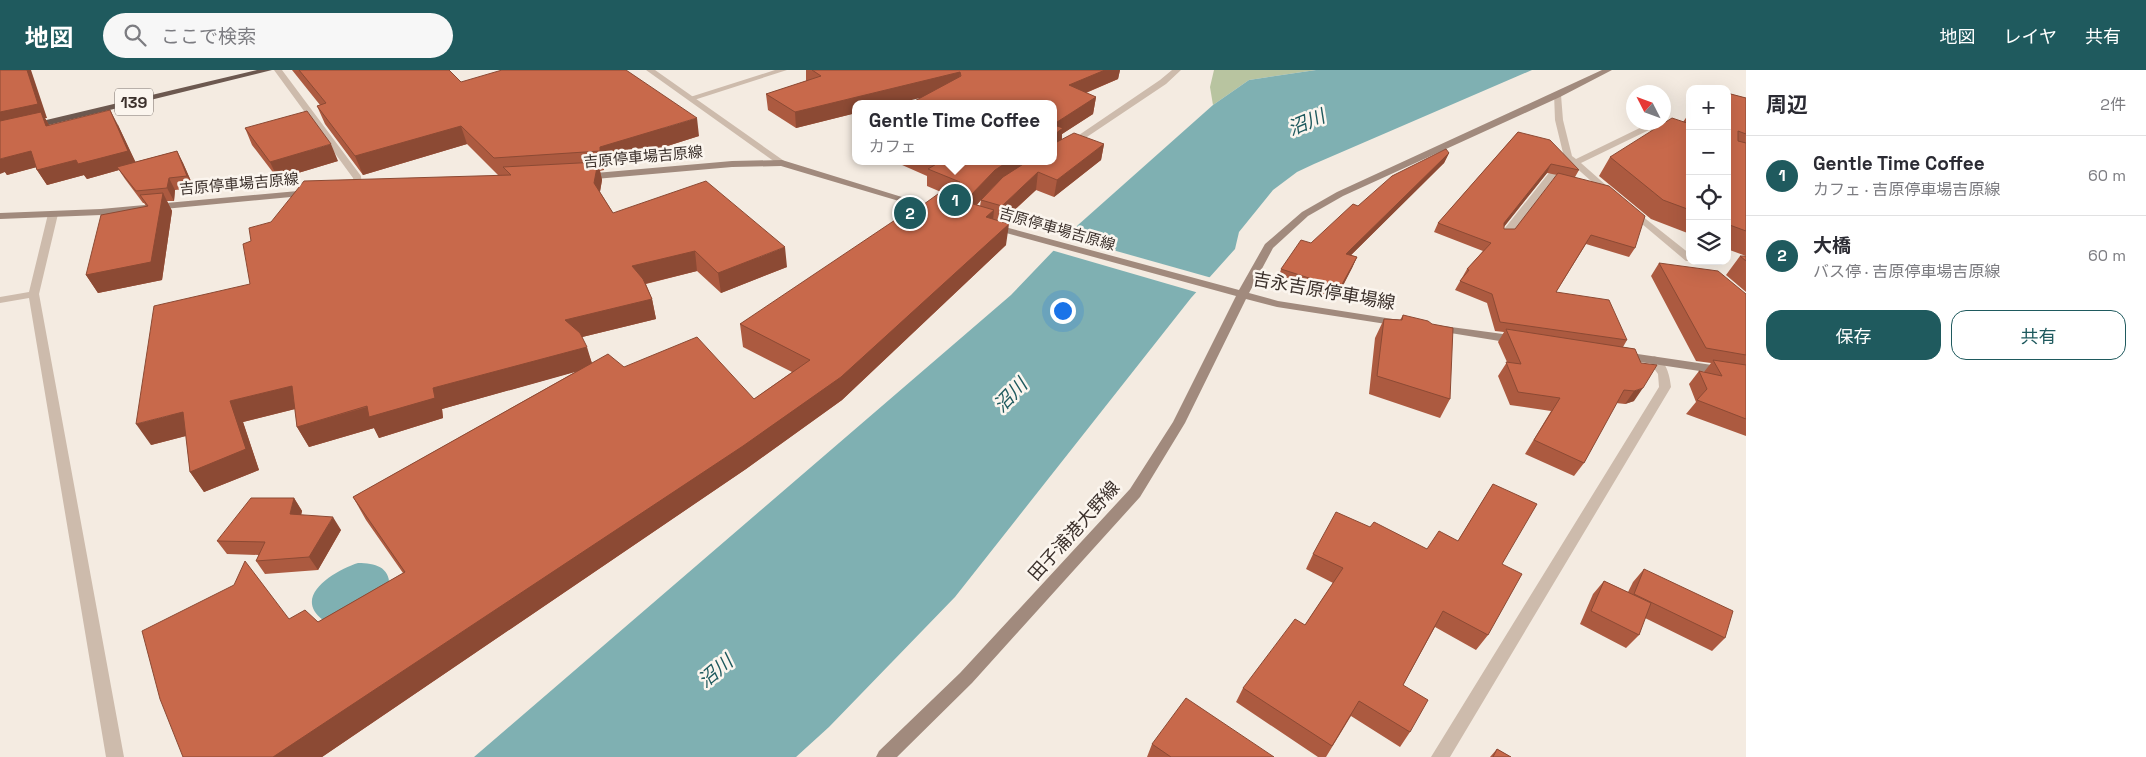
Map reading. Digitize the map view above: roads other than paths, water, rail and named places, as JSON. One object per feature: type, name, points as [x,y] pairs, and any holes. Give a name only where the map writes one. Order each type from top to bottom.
[{"type":"highway","name":"139","points":[[0,134],[268,70]]},
{"type":"main road","name":"吉永吉原停車場線","points":[[1527,341],[1307,309],[1242,295],[1269,246],[1304,214],[1340,194],[1608,70]]},
{"type":"main road","name":"吉原停車場吉原線","points":[[572,178],[732,164],[782,163],[951,214]]},
{"type":"main road","name":"吉原停車場吉原線","points":[[0,216],[53,214],[321,192]]},
{"type":"main road","name":"吉原停車場吉原線","points":[[979,223],[1242,295]]},
{"type":"main road","name":"田子浦港大野線","points":[[886,757],[966,678],[1135,493],[1179,423],[1242,295]]},
{"type":"main road","points":[[1615,354],[1746,374]]},
{"type":"street","points":[[278,70],[358,178],[359,189]]},
{"type":"street","points":[[650,70],[782,163]]},
{"type":"street","points":[[690,98],[783,70]]},
{"type":"street","points":[[1057,154],[1163,82],[1177,70]]},
{"type":"street","points":[[1557,95],[1559,120],[1568,157],[1686,257]]},
{"type":"street","points":[[1574,163],[1648,127],[1686,140]]},
{"type":"street","points":[[1505,236],[1551,176],[1608,191]]},
{"type":"street","points":[[53,214],[34,294],[115,757]]},
{"type":"street","points":[[0,300],[34,294]]},
{"type":"street","points":[[1440,757],[1665,387],[1664,374],[1654,360]]},
{"type":"water","name":"沼川","points":[[1316,70],[1532,70],[1314,164],[1297,172],[1273,190],[1239,232],[1235,249],[1191,298],[955,597],[829,727],[796,757],[474,757],[1011,295],[1078,225],[1213,105],[1249,80]]},
{"type":"water","points":[[358,563],[371,564],[382,568],[388,576],[389,590],[323,620],[314,611],[312,602],[314,593],[320,585],[339,571]]},
{"type":"place","name":"Gentle Time Coffee","points":[[955,200]]},
{"type":"place","name":"大橋","points":[[910,213]]}]
